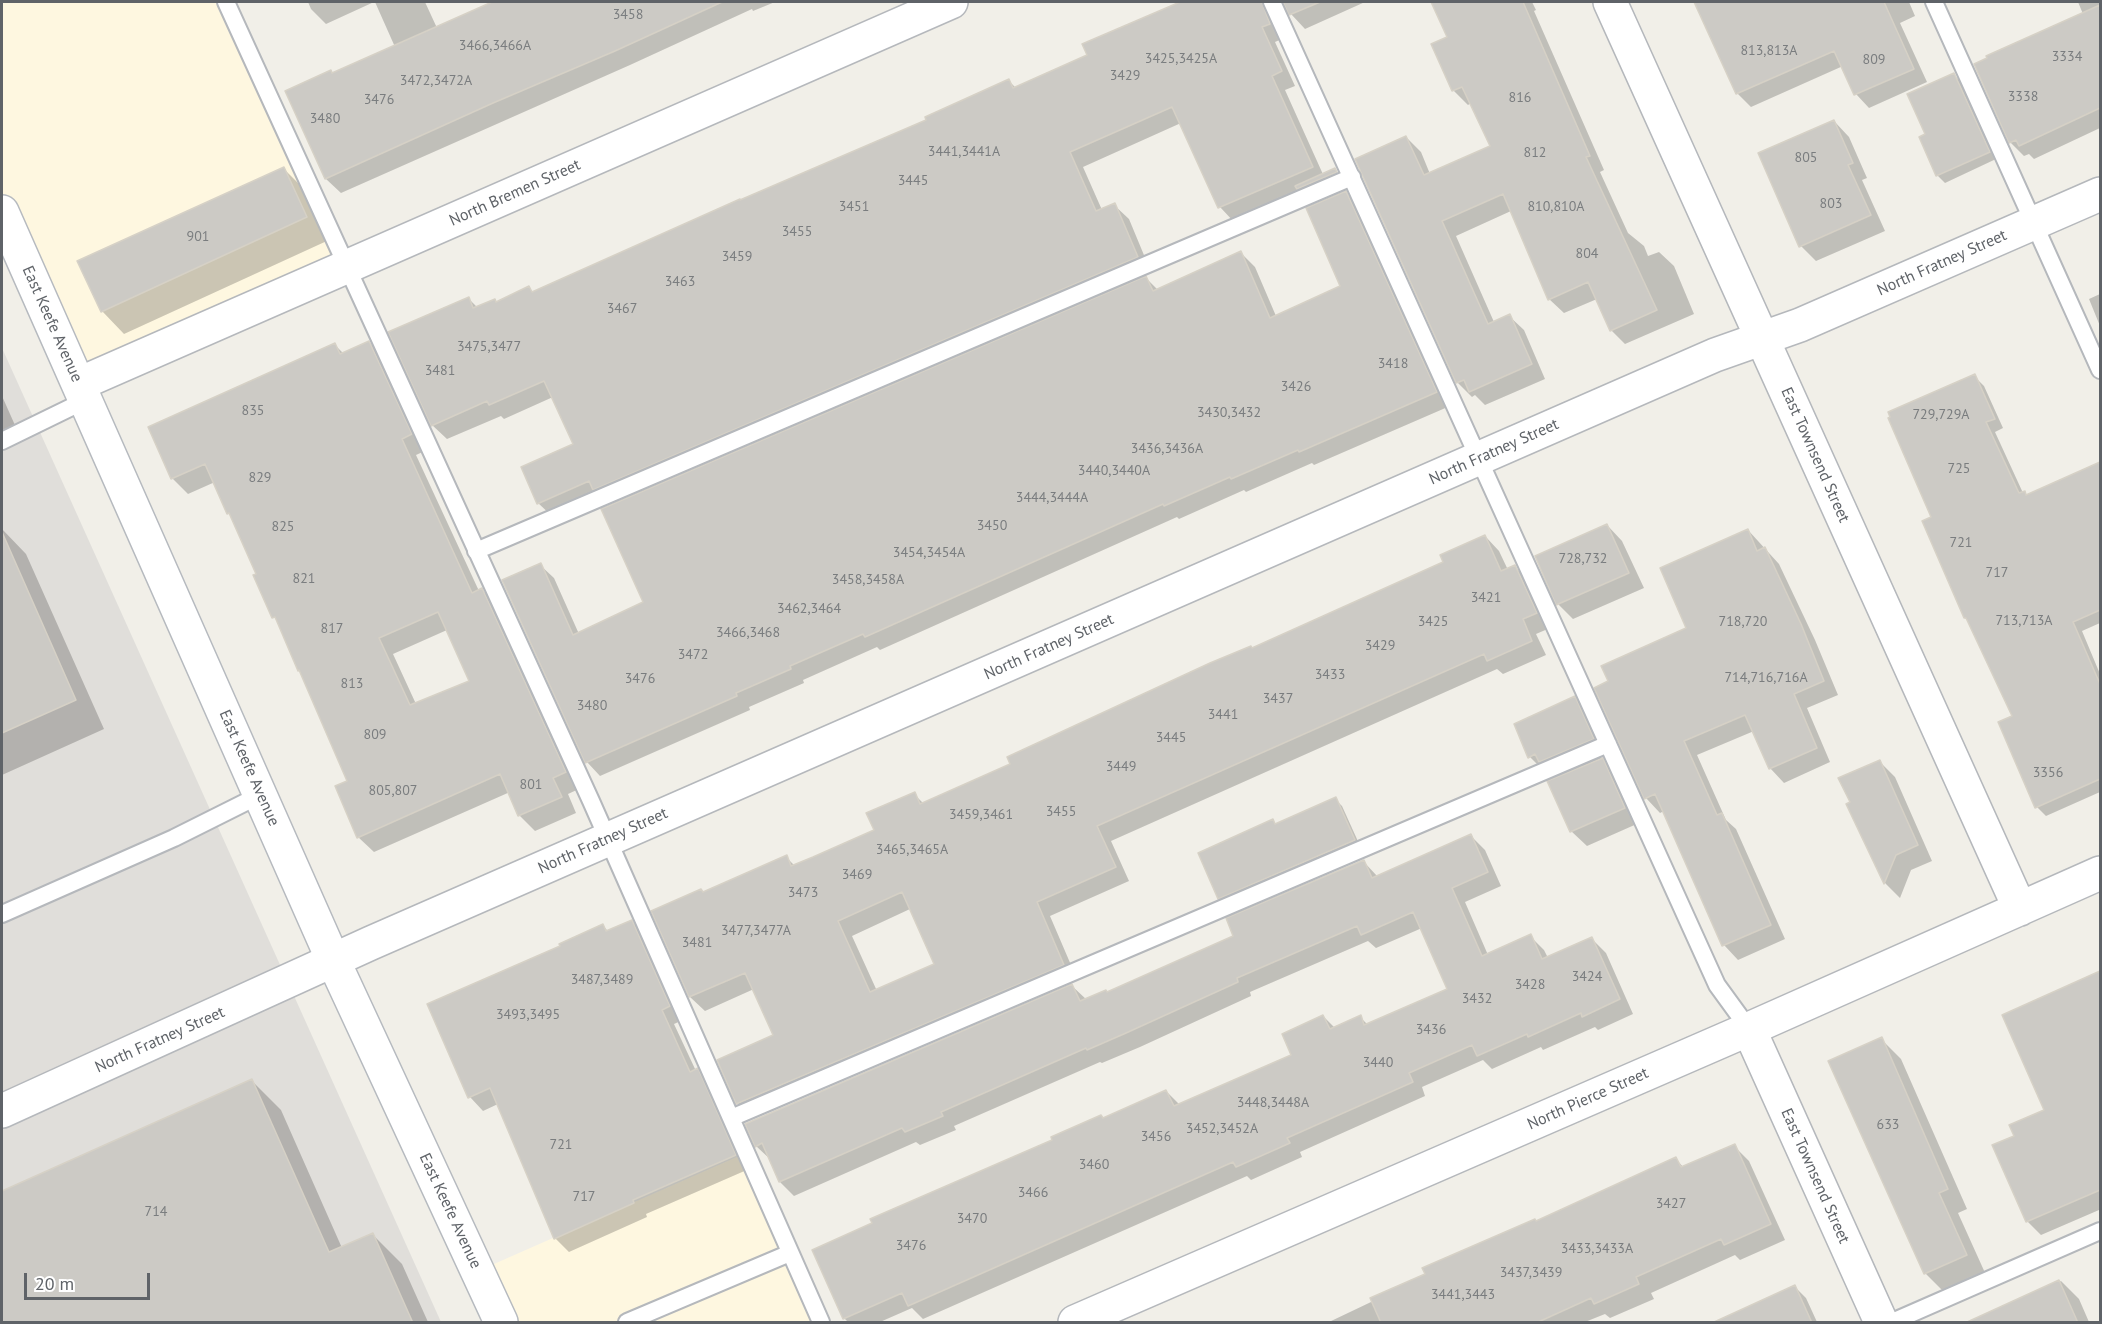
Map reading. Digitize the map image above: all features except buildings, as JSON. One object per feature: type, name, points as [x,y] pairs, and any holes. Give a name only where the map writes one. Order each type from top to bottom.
[{"type":"street","name":"North Bremen Street","points":[[83,392],[346,267],[951,2]]},
{"type":"street","name":"East Townsend Street","points":[[1610,2],[2020,909]]},
{"type":"street","name":"North Fratney Street","points":[[2,1111],[333,960],[1479,458],[1715,355],[1800,325],[2100,194]]},
{"type":"street","name":"East Keefe Avenue","points":[[2,212],[333,960],[501,1323]]},
{"type":"street","name":"North Pierce Street","points":[[1075,1323],[2100,873]]},
{"type":"street","name":"East Townsend Street","points":[[1749,1029],[1881,1323]]},
{"type":"lane","points":[[226,2],[608,840],[821,1323]]},
{"type":"lane","points":[[1272,2],[1717,985],[1749,1029]]},
{"type":"lane","points":[[1934,2],[2100,370]]},
{"type":"lane","points":[[476,551],[1352,177]]},
{"type":"lane","points":[[2,441],[83,392]]},
{"type":"lane","points":[[731,1118],[1608,744]]},
{"type":"lane","points":[[2,914],[174,838],[260,795]]},
{"type":"lane","points":[[1892,1323],[2100,1231]]},
{"type":"lane","points":[[627,1323],[790,1253]]},
{"type":"shaded area","points":[[2,2],[226,2],[346,267],[79,384],[2,212]]},
{"type":"shaded area","points":[[2,348],[441,1322],[2,1322]]},
{"type":"shaded area","points":[[746,1153],[821,1322],[501,1322],[478,1271]]}]
